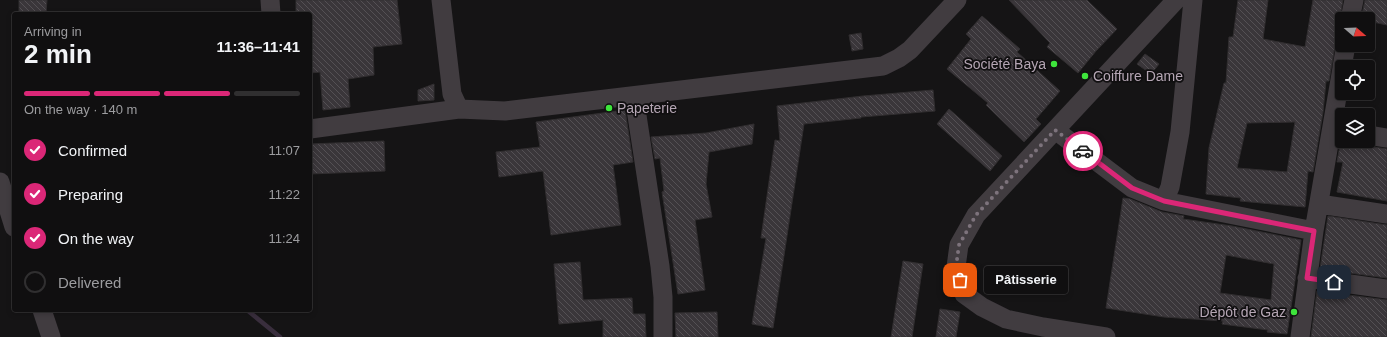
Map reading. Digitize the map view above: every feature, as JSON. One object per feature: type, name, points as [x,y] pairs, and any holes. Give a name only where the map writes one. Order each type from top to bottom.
[{"type":"street","points":[[270,0],[272,12]]},
{"type":"street","points":[[441,0],[452,94],[459,110]]},
{"type":"street","points":[[312,129],[459,110],[505,111],[883,66],[899,58],[910,50],[957,0]]},
{"type":"street","points":[[1106,337],[1043,327],[1006,319],[982,307],[964,294],[956,267],[959,245],[976,215],[1176,0]]},
{"type":"street","points":[[1164,201],[1170,187],[1180,132],[1193,0]]},
{"type":"street","points":[[1351,12],[1354,0]]},
{"type":"street","points":[[634,96],[660,266],[663,337]]},
{"type":"street","points":[[1055,130],[1132,188],[1164,201],[1314,231]]},
{"type":"street","points":[[1375,136],[1387,138]]},
{"type":"street","points":[[1300,337],[1314,231],[1335,138]]},
{"type":"street","points":[[0,182],[12,221]]},
{"type":"street","points":[[1319,204],[1387,214]]},
{"type":"street","points":[[1307,278],[1387,289]]},
{"type":"street","points":[[43,312],[51,337]]},
{"type":"building","points":[[19,0],[47,0],[46,12],[19,12]]},
{"type":"building","points":[[296,0],[397,0],[402,44],[373,47],[374,75],[348,79],[350,107],[323,110],[320,72],[312,73],[312,12],[296,12]]},
{"type":"building","points":[[1009,0],[1087,0],[1117,29],[1078,73],[1047,47],[1050,43]]},
{"type":"building","points":[[1238,0],[1268,0],[1263,39],[1305,47],[1313,0],[1343,0],[1341,12],[1335,12],[1335,46],[1329,81],[1326,81],[1323,112],[1313,172],[1308,171],[1305,207],[1240,201],[1241,198],[1206,194],[1209,148],[1224,83],[1226,83],[1229,37],[1233,37]],"holes":[[[1295,122],[1287,172],[1237,168],[1247,123]]]},
{"type":"building","points":[[1365,0],[1387,0],[1387,25],[1375,22],[1375,12],[1362,12]]},
{"type":"building","points":[[982,16],[1020,49],[1017,52],[1060,91],[1036,119],[1041,124],[1024,142],[986,105],[988,103],[947,69],[971,39],[966,34]]},
{"type":"building","points":[[861,33],[863,49],[852,51],[849,35]]},
{"type":"building","points":[[1145,54],[1159,64],[1151,74],[1137,64]]},
{"type":"building","points":[[434,84],[434,100],[418,101],[418,90]]},
{"type":"building","points":[[933,90],[935,111],[861,117],[804,124],[773,328],[752,324],[766,238],[761,238],[775,140],[780,141],[777,106]]},
{"type":"building","points":[[949,109],[1002,156],[990,171],[937,124]]},
{"type":"building","points":[[625,110],[633,162],[613,165],[621,225],[551,235],[543,171],[499,177],[496,152],[540,147],[536,122]]},
{"type":"building","points":[[754,124],[752,144],[709,152],[706,184],[712,217],[695,220],[705,290],[678,294],[662,192],[664,191],[660,158],[655,159],[651,137],[706,133]]},
{"type":"building","points":[[384,141],[385,171],[312,174],[312,144]]},
{"type":"building","points":[[1375,147],[1387,149],[1387,201],[1337,192],[1343,162],[1337,162],[1340,148]]},
{"type":"building","points":[[1123,198],[1130,199],[1162,212],[1184,216],[1183,219],[1232,226],[1301,240],[1287,334],[1222,324],[1223,321],[1164,317],[1106,308]],"holes":[[[1226,255],[1274,264],[1271,300],[1220,293]]]},
{"type":"building","points":[[1328,216],[1387,225],[1387,278],[1320,269]]},
{"type":"building","points":[[903,261],[923,264],[912,337],[891,337]]},
{"type":"building","points":[[580,262],[583,300],[632,298],[633,314],[645,314],[646,337],[603,337],[603,320],[559,324],[554,264]]},
{"type":"building","points":[[1317,291],[1387,300],[1387,337],[1311,337]]},
{"type":"building","points":[[940,309],[960,312],[956,337],[936,337]]},
{"type":"building","points":[[717,312],[718,337],[676,337],[675,313]]},
{"type":"waterway","points":[[249,312],[280,337]]},
{"type":"way so far","points":[[960,280],[956,267],[959,245],[976,215],[1055,130],[1083,151]]},
{"type":"place","name":"Société Baya","points":[[1054,64]]},
{"type":"place","name":"Coiffure Dame","points":[[1085,76]]},
{"type":"place","name":"Papeterie","points":[[609,108]]},
{"type":"place","name":"Pâtisserie","points":[[960,280]]},
{"type":"place","name":"Dépôt de Gaz","points":[[1294,312]]},
{"type":"route","points":[[1083,151],[1132,188],[1164,201],[1314,231],[1307,278],[1334,282]]}]
